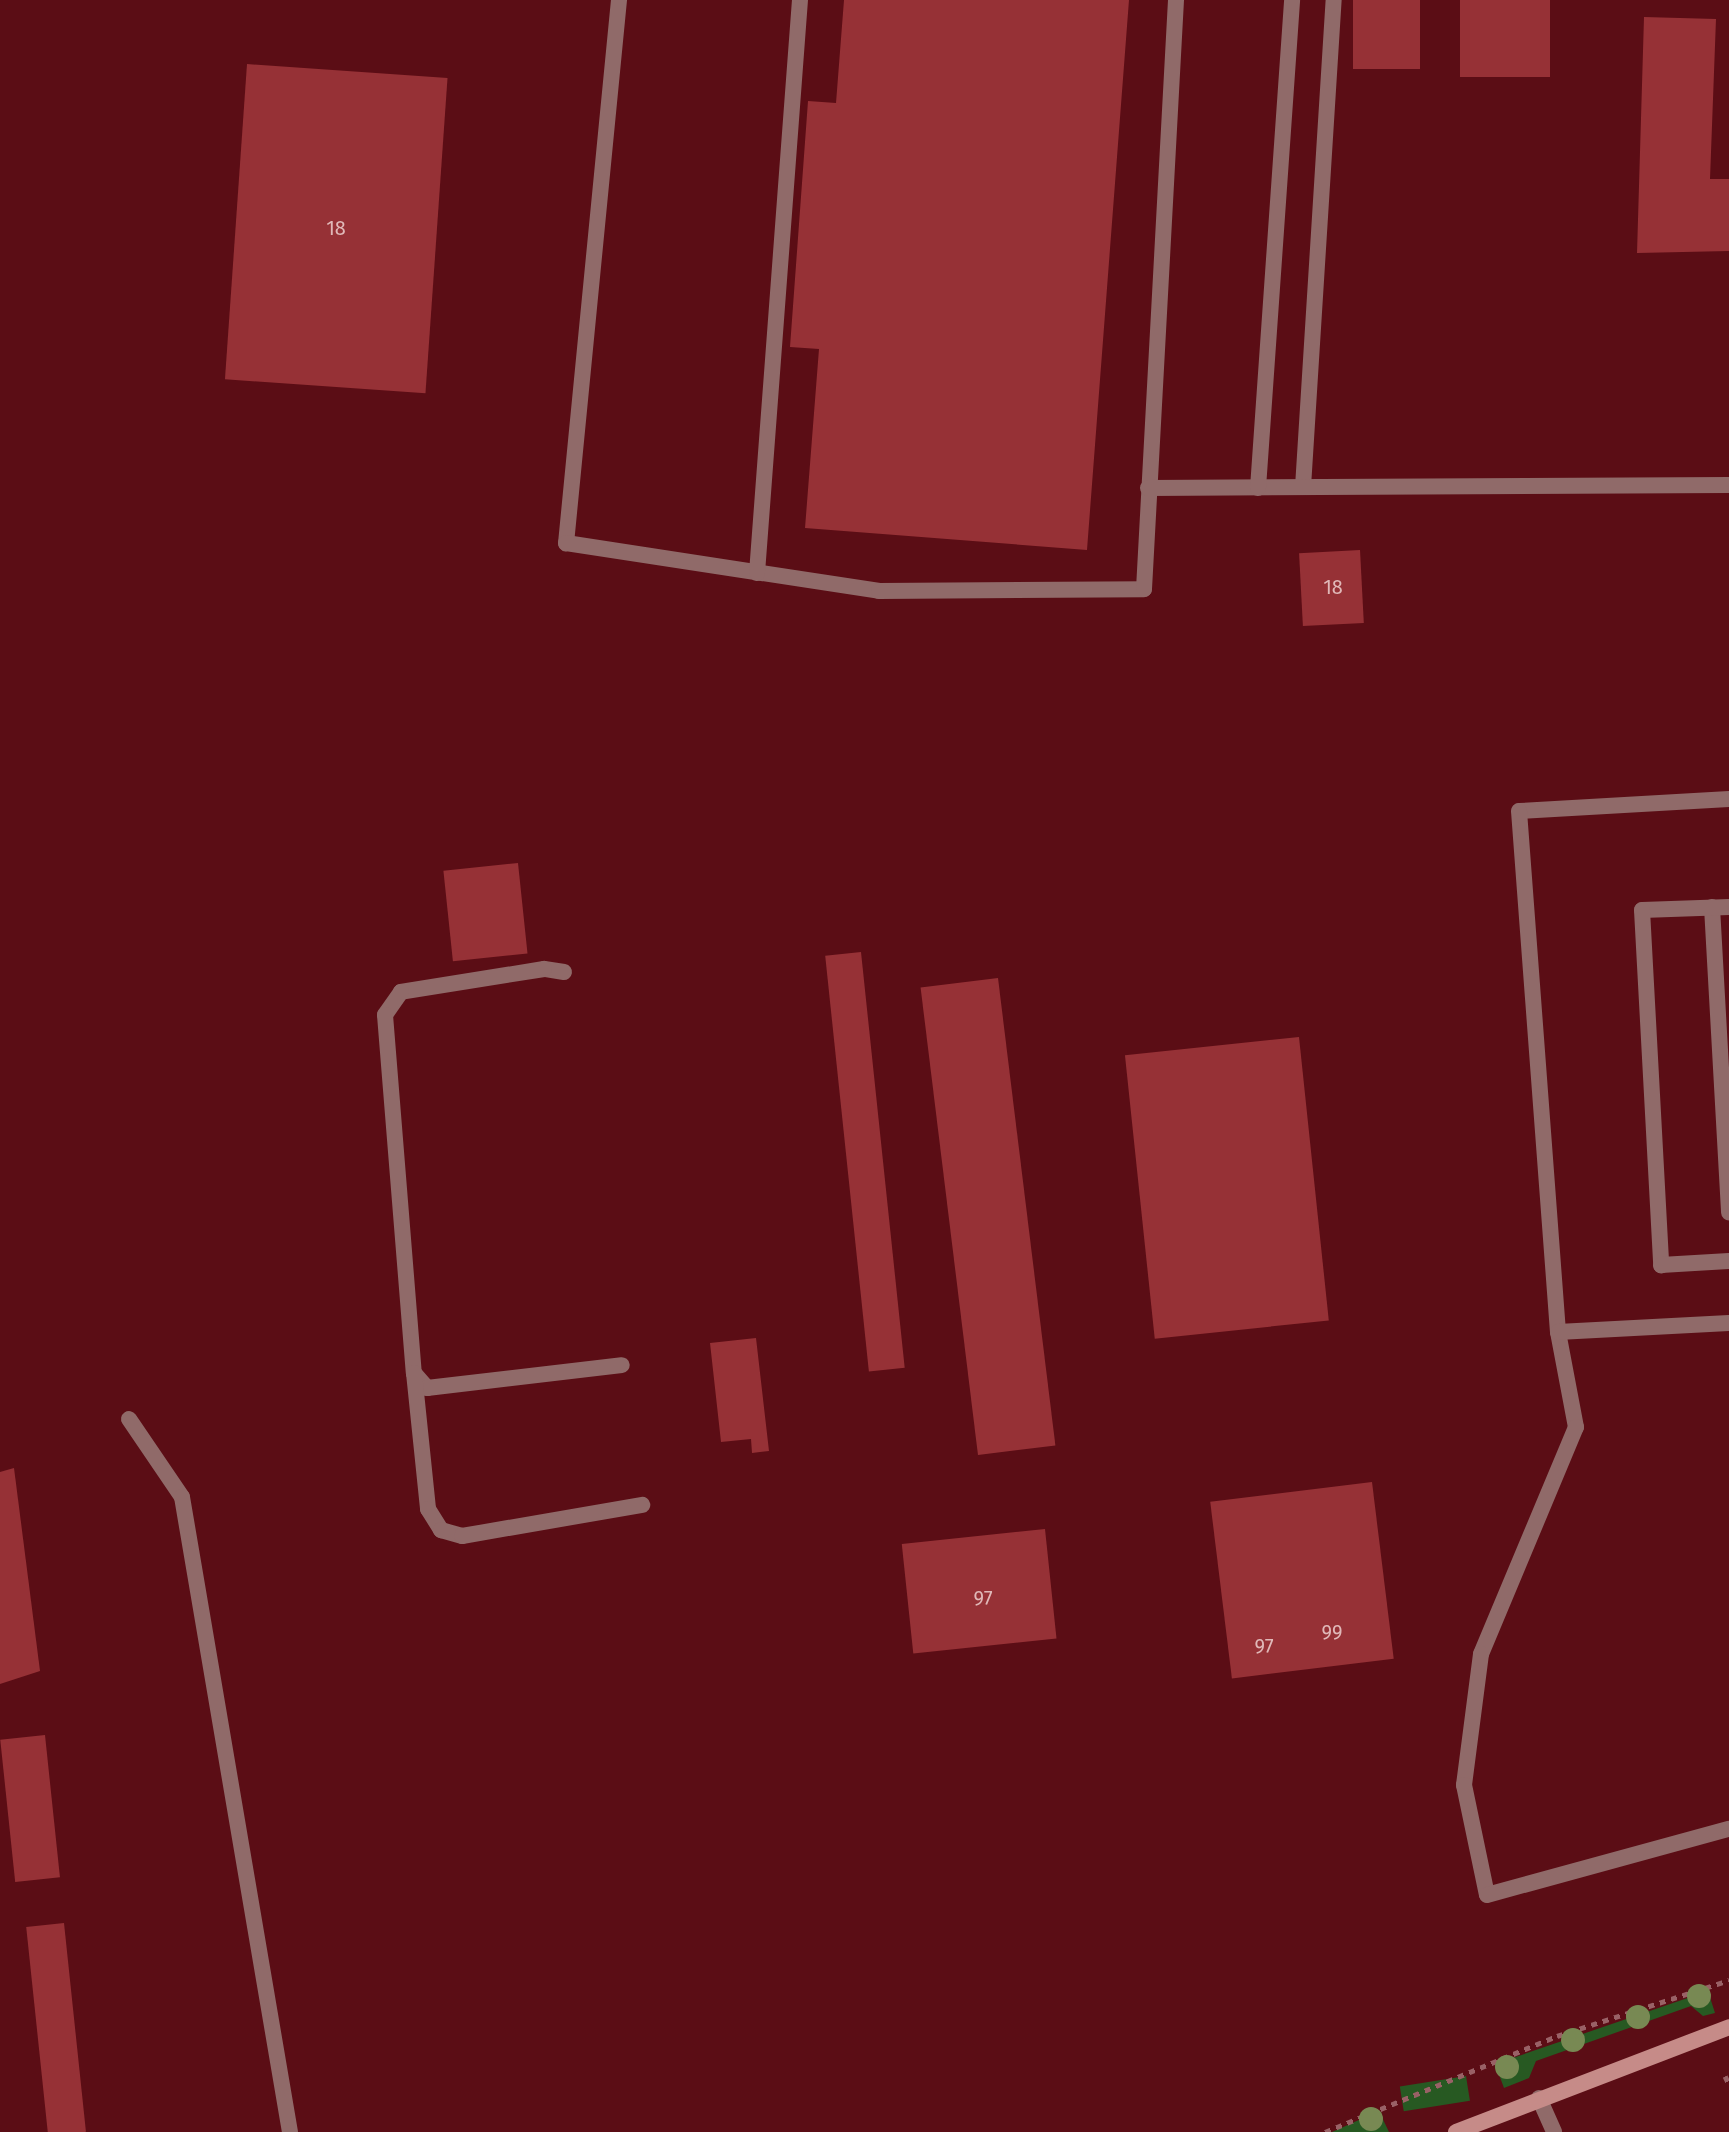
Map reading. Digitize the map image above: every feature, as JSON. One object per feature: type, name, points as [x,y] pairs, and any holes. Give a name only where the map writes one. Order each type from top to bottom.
[{"type":"street","points":[[1456,2132],[1729,2027]]},
{"type":"lane","points":[[619,0],[566,543],[879,591],[1144,589],[1176,0]]},
{"type":"lane","points":[[757,573],[800,0]]},
{"type":"lane","points":[[1258,488],[1292,0]]},
{"type":"lane","points":[[1303,487],[1334,0]]},
{"type":"lane","points":[[1148,488],[1729,485]]},
{"type":"lane","points":[[1729,799],[1519,811],[1558,1332],[1576,1427],[1481,1654],[1464,1785],[1487,1895],[1729,1829]]},
{"type":"lane","points":[[1729,1213],[1721,907],[1642,910],[1661,1265],[1729,1261]]},
{"type":"lane","points":[[564,972],[544,969],[401,992],[385,1015],[428,1509],[441,1530],[462,1536],[642,1505]]},
{"type":"lane","points":[[1558,1332],[1729,1323]]},
{"type":"lane","points":[[414,1373],[427,1388],[622,1365]]},
{"type":"lane","points":[[129,1419],[182,1497],[290,2132]]},
{"type":"lane","points":[[1539,2098],[1554,2132]]},
{"type":"path","points":[[1325,2132],[1557,2036],[1729,1980]]},
{"type":"path","points":[[1725,2076],[1729,2084]]},
{"type":"green space","points":[[1708,1991],[1715,2013],[1703,2016],[1691,2006],[1536,2061],[1529,2078],[1504,2088],[1495,2064]]},
{"type":"green space","points":[[1466,2076],[1470,2101],[1404,2111],[1400,2086]]},
{"type":"green space","points":[[1379,2111],[1389,2132],[1332,2132]]},
{"type":"building","points":[[844,0],[1129,0],[1087,550],[805,528],[819,349],[790,347],[808,101],[836,103]]},
{"type":"building","points":[[1353,0],[1420,0],[1420,69],[1353,69]]},
{"type":"building","points":[[1460,0],[1550,0],[1550,77],[1460,77]]},
{"type":"building","points":[[1644,17],[1716,19],[1710,179],[1729,179],[1729,251],[1637,253]]},
{"type":"building","points":[[247,64],[448,78],[425,393],[225,379]]},
{"type":"building","points":[[1360,550],[1364,623],[1303,626],[1299,553]]},
{"type":"building","points":[[518,863],[528,954],[453,961],[443,871]]},
{"type":"building","points":[[861,952],[905,1368],[869,1371],[825,956]]},
{"type":"building","points":[[998,978],[1055,1445],[978,1455],[921,988]]},
{"type":"building","points":[[1299,1037],[1329,1320],[1155,1339],[1125,1055]]},
{"type":"building","points":[[756,1338],[769,1451],[752,1453],[751,1439],[721,1442],[710,1343]]},
{"type":"building","points":[[14,1468],[40,1671],[0,1684],[0,1472]]},
{"type":"building","points":[[1372,1482],[1394,1659],[1232,1679],[1210,1502]]},
{"type":"building","points":[[1045,1529],[1056,1638],[913,1653],[902,1544]]},
{"type":"building","points":[[45,1735],[60,1877],[15,1882],[0,1740]]},
{"type":"building","points":[[64,1923],[86,2132],[48,2132],[26,1927]]}]
